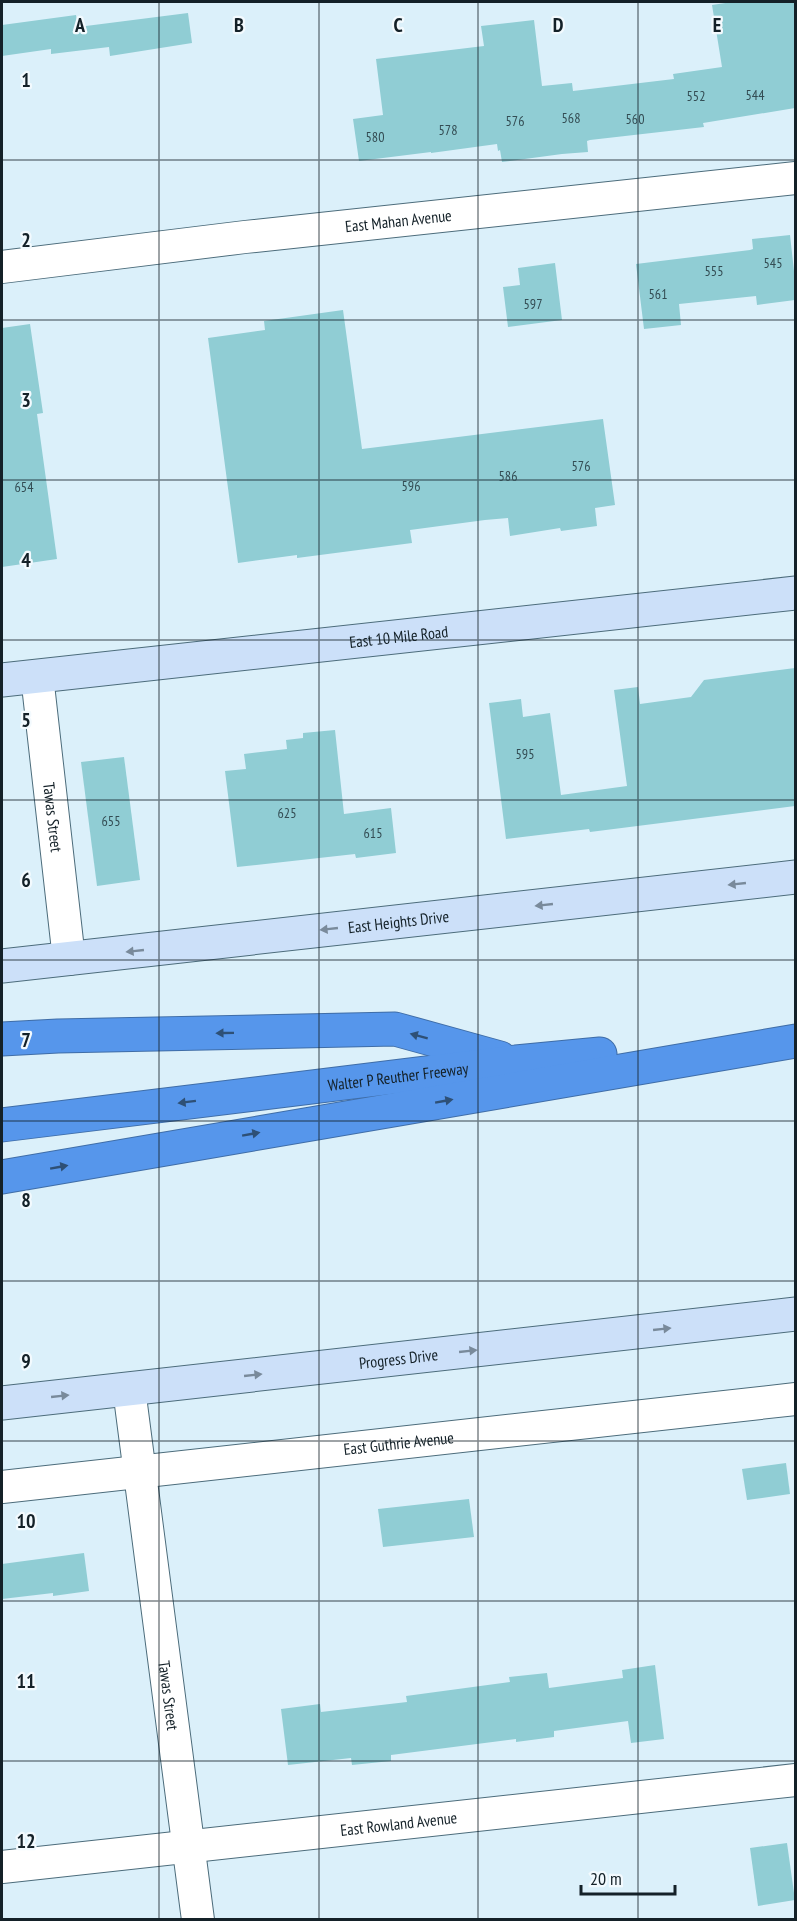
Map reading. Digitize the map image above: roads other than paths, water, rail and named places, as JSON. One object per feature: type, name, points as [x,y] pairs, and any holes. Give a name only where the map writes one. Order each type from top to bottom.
[{"type":"highway","points":[[2,1039],[396,1029],[516,1062]]},
{"type":"highway","name":"Walter P Reuther Freeway","points":[[2,1125],[516,1062],[795,1036]]},
{"type":"highway","points":[[2,1177],[795,1041]]},
{"type":"main road","name":"East 10 Mile Road","points":[[2,680],[795,593]]},
{"type":"main road","name":"East Heights Drive","points":[[2,966],[795,877]]},
{"type":"main road","name":"Progress Drive","points":[[2,1403],[795,1314]]},
{"type":"street","name":"East Mahan Avenue","points":[[2,267],[244,237],[795,178]]},
{"type":"street","name":"Tawas Street","points":[[37,676],[69,959]]},
{"type":"street","name":"Tawas Street","points":[[129,1389],[198,1920]]},
{"type":"street","name":"East Guthrie Avenue","points":[[2,1487],[795,1399]]},
{"type":"street","name":"East Rowland Avenue","points":[[2,1867],[795,1780]]}]
